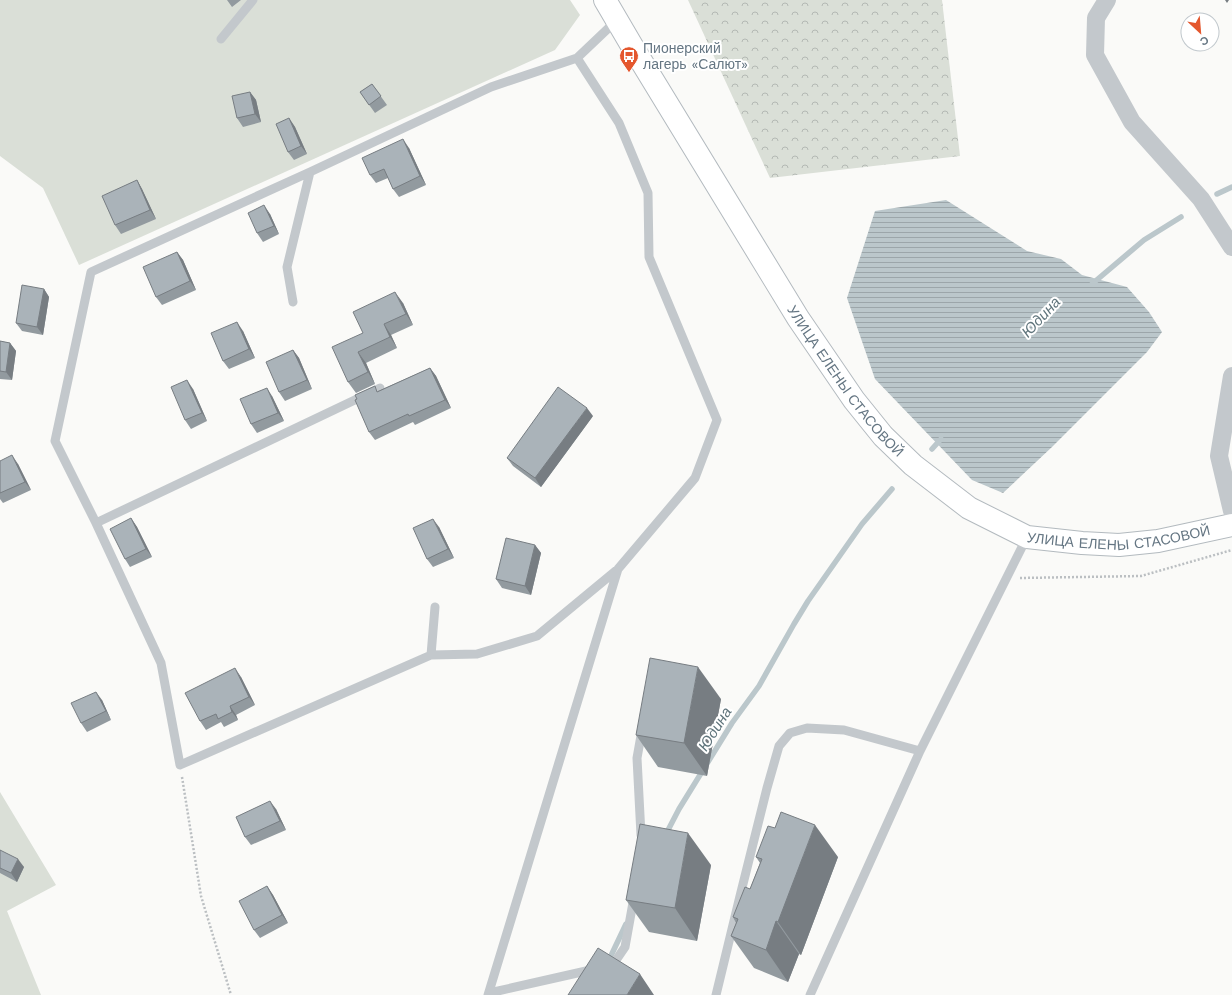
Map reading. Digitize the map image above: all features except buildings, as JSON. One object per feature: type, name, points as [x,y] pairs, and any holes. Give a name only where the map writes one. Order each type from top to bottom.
[{"type":"main road","name":"УЛИЦА ЕЛЕНЫ СТАСОВОЙ","points":[[605,0],[798,318],[854,400],[883,436],[913,465],[969,508],[1027,537],[1082,543],[1119,545],[1158,542],[1232,524]]},
{"type":"street","points":[[1107,0],[1096,18],[1095,55],[1132,122],[1201,199],[1232,247]]},
{"type":"street","points":[[1232,376],[1219,456],[1232,511]]},
{"type":"lane","points":[[221,39],[253,0]]},
{"type":"lane","points":[[577,58],[619,123],[648,193],[649,257],[717,420],[695,478],[618,569],[537,636],[477,654],[431,655],[180,765],[161,663],[96,523],[55,441],[90,272],[310,172],[491,87],[577,58],[617,20]]},
{"type":"lane","points":[[293,302],[287,267],[310,172]]},
{"type":"lane","points":[[96,523],[380,388]]},
{"type":"lane","points":[[810,995],[920,751],[1027,537]]},
{"type":"lane","points":[[489,994],[618,569]]},
{"type":"lane","points":[[431,655],[435,607]]},
{"type":"lane","points":[[641,842],[638,758],[643,721]]},
{"type":"lane","points":[[716,995],[767,788],[779,746],[790,732],[807,728],[844,730],[920,751]]},
{"type":"lane","points":[[605,977],[625,947],[636,887]]},
{"type":"lane","points":[[740,896],[750,909],[755,911]]},
{"type":"lane","points":[[489,994],[613,964]]},
{"type":"path","points":[[1005,579],[1141,576],[1232,550]]},
{"type":"path","points":[[180,765],[201,896],[231,995]]},
{"type":"green space","points":[[0,0],[570,0],[580,15],[555,50],[79,265],[43,188],[0,156]]},
{"type":"green space","points":[[688,0],[942,0],[960,156],[770,178]]},
{"type":"green space","points":[[0,792],[56,885],[7,911],[41,995],[0,995]]},
{"type":"water","points":[[946,200],[1027,251],[1061,259],[1082,275],[1127,287],[1149,312],[1162,332],[1147,352],[1052,447],[1003,493],[972,480],[875,379],[847,298],[875,211]]},
{"type":"waterway","name":"Юдина","points":[[1217,194],[1232,187]]},
{"type":"waterway","name":"Юдина","points":[[1092,284],[1144,240],[1181,217]]},
{"type":"waterway","name":"Юдина","points":[[932,449],[941,439]]},
{"type":"waterway","name":"Юдина","points":[[666,834],[679,809],[732,723],[759,686],[808,601],[862,524],[892,489]]},
{"type":"waterway","name":"Юдина","points":[[608,962],[626,924]]},
{"type":"place","name":"Пионерский лагерь «Салют»","points":[[629,73]]}]
